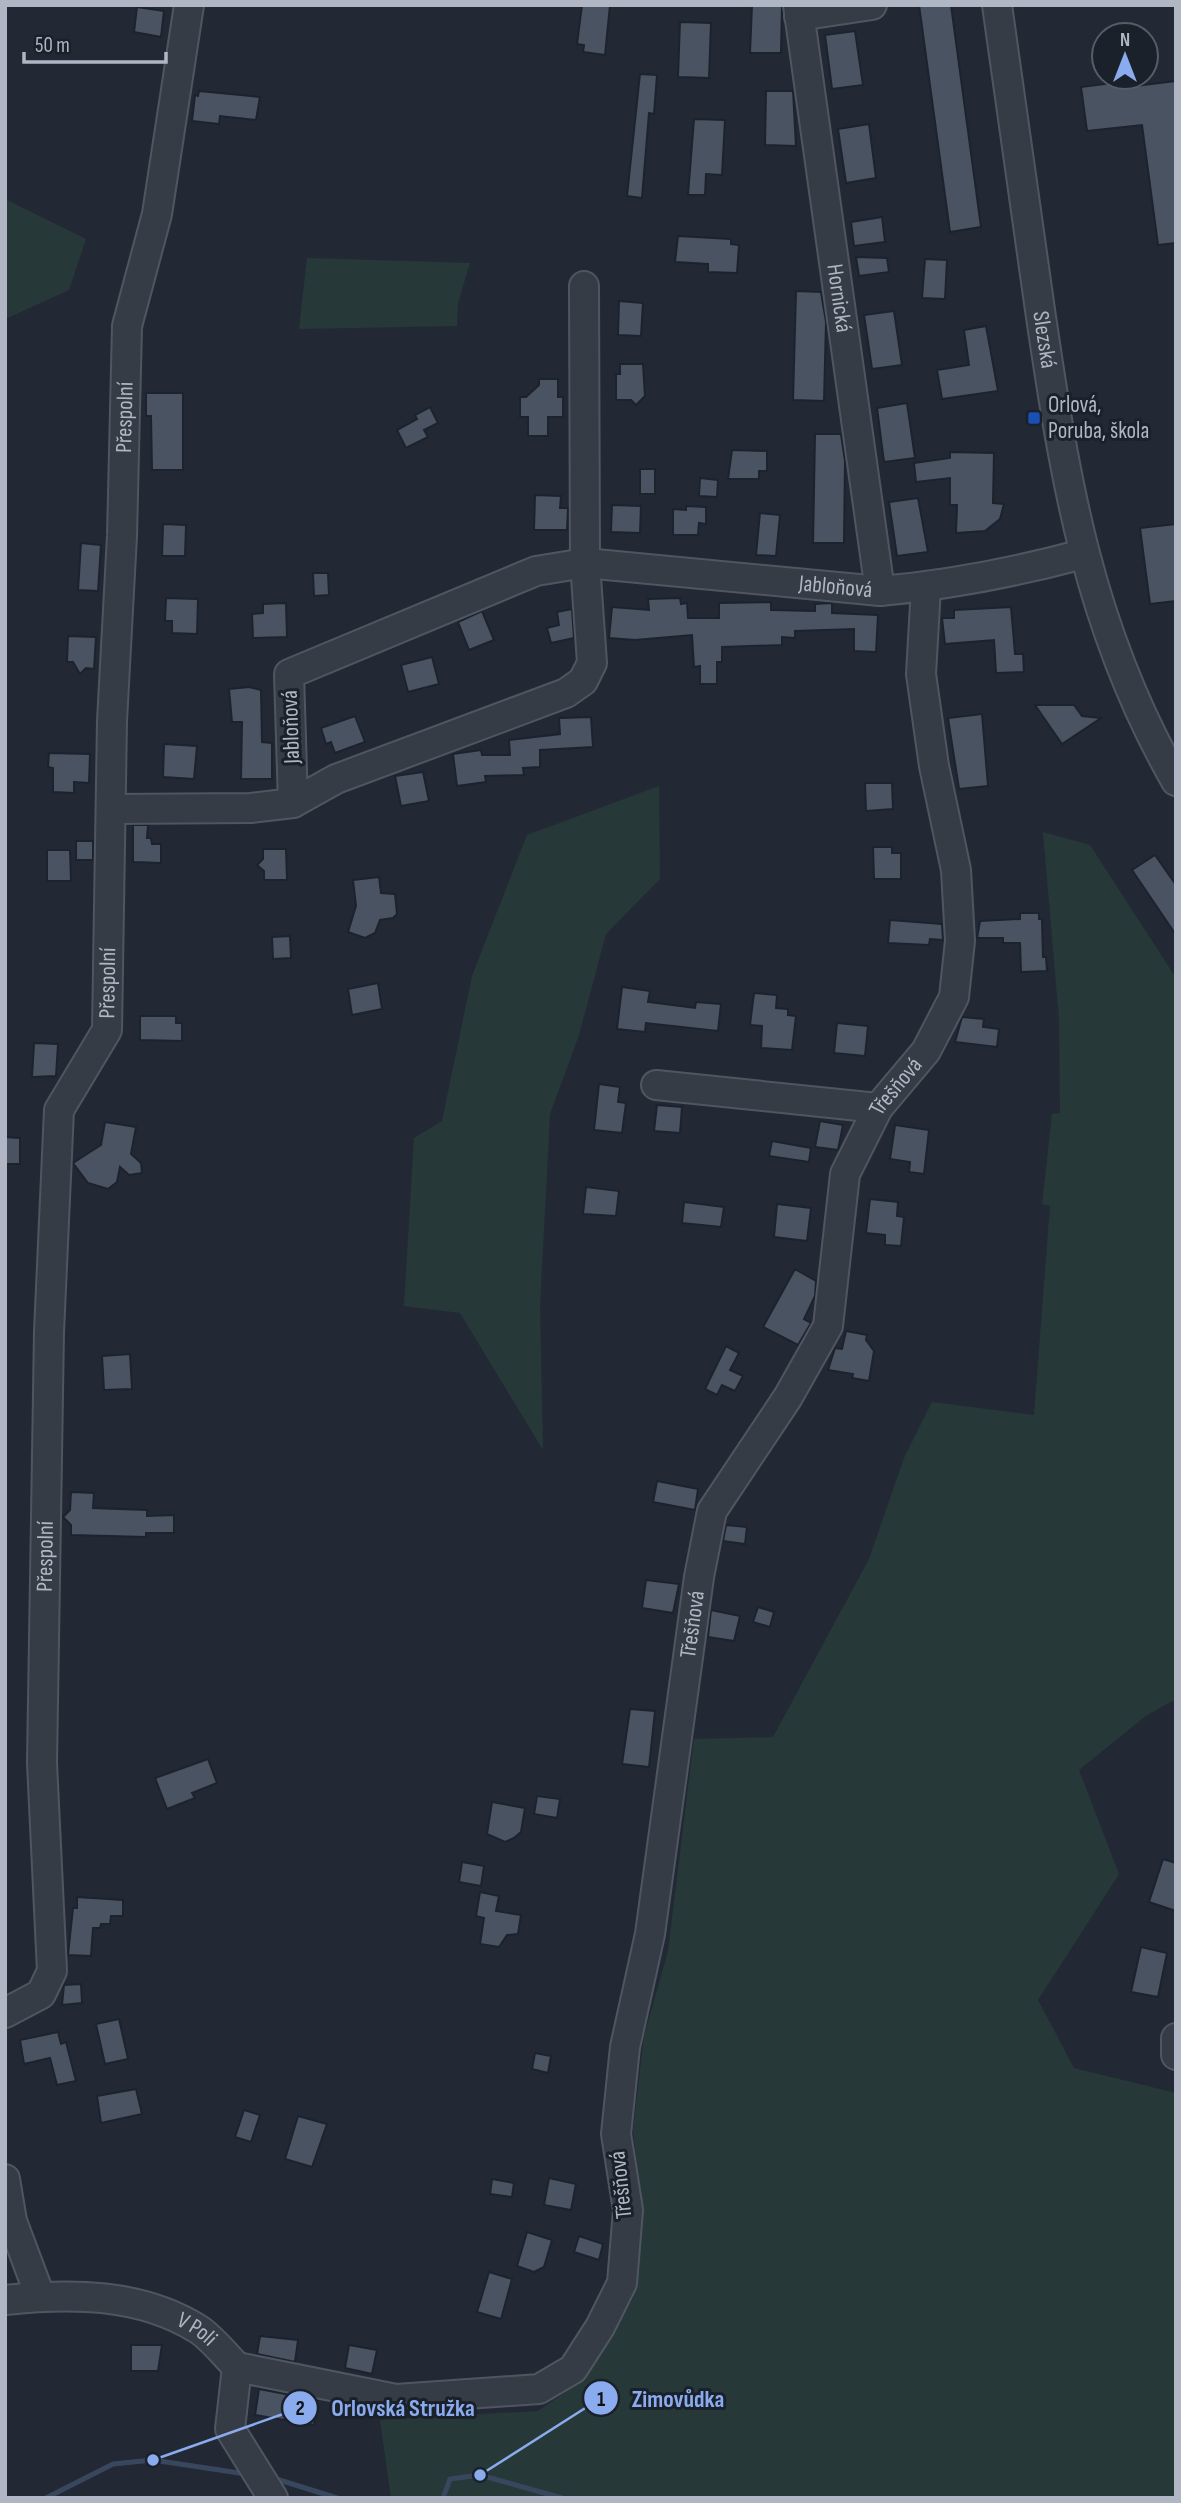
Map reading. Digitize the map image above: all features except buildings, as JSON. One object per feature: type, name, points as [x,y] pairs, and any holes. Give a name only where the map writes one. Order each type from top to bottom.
[{"type":"street","name":"Přespolní","points":[[5,2013],[41,1994],[52,1971],[42,1763],[49,1332],[59,1110],[107,1030],[112,721],[123,508],[127,326],[157,214],[189,5]]},
{"type":"street","points":[[798,11],[872,5]]},
{"type":"street","name":"Slezská","points":[[997,5],[1055,413],[1083,554],[1122,672],[1172,765]]},
{"type":"street","name":"Hornická","points":[[798,11],[880,591]]},
{"type":"street","name":"Jabloňová","points":[[112,809],[251,808],[293,803],[336,779],[566,693],[583,681],[592,663],[585,562],[584,286]]},
{"type":"street","name":"Jabloňová","points":[[293,803],[289,674],[536,571],[585,562],[880,591],[926,587],[1031,569],[1083,554]]},
{"type":"street","name":"Třešňová","points":[[237,2367],[396,2399],[539,2389],[573,2369],[600,2327],[622,2283],[628,2210],[616,2134],[625,2047],[650,1934],[699,1577],[712,1511],[788,1397],[828,1326],[845,1174],[878,1108],[926,1051],[954,997],[960,941],[956,870],[934,766],[921,674],[926,587]]},
{"type":"street","points":[[656,1085],[878,1108]]},
{"type":"street","points":[[1176,2038],[1176,2055]]},
{"type":"street","points":[[5,2179],[12,2221],[40,2296]]},
{"type":"street","name":"V Poli","points":[[5,2300],[40,2296],[127,2299],[199,2330],[237,2367],[230,2429],[273,2498]]},
{"type":"shaded area","points":[[5,199],[86,239],[69,290],[5,319]]},
{"type":"shaded area","points":[[307,258],[470,263],[458,303],[457,326],[299,329]]},
{"type":"shaded area","points":[[659,786],[660,879],[606,934],[579,1035],[550,1114],[540,1306],[543,1450],[460,1313],[404,1306],[414,1138],[442,1121],[472,976],[527,835]]},
{"type":"shaded area","points":[[1043,832],[1090,845],[1176,978],[1176,1699],[1147,1715],[1079,1770],[1119,1874],[1038,2000],[1074,2068],[1176,2093],[1176,2498],[391,2498],[380,2420],[538,2411],[586,2378],[633,2298],[642,2214],[633,2130],[644,2036],[668,1951],[694,1739],[773,1737],[869,1559],[904,1458],[932,1402],[1034,1415],[1050,1206],[1042,1204],[1052,1114],[1060,1113],[1059,1019]]},
{"type":"waterway","points":[[46,2498],[113,2464],[153,2460],[246,2474]]},
{"type":"waterway","points":[[443,2498],[450,2479],[480,2475],[562,2498]]},
{"type":"waterway","points":[[273,2478],[337,2498]]},
{"type":"place","name":"Orlová, Poruba, škola","points":[[1034,418]]},
{"type":"place","name":"Orlovská Stružka","points":[[153,2460]]},
{"type":"place","name":"Zimovůdka","points":[[480,2475]]}]
